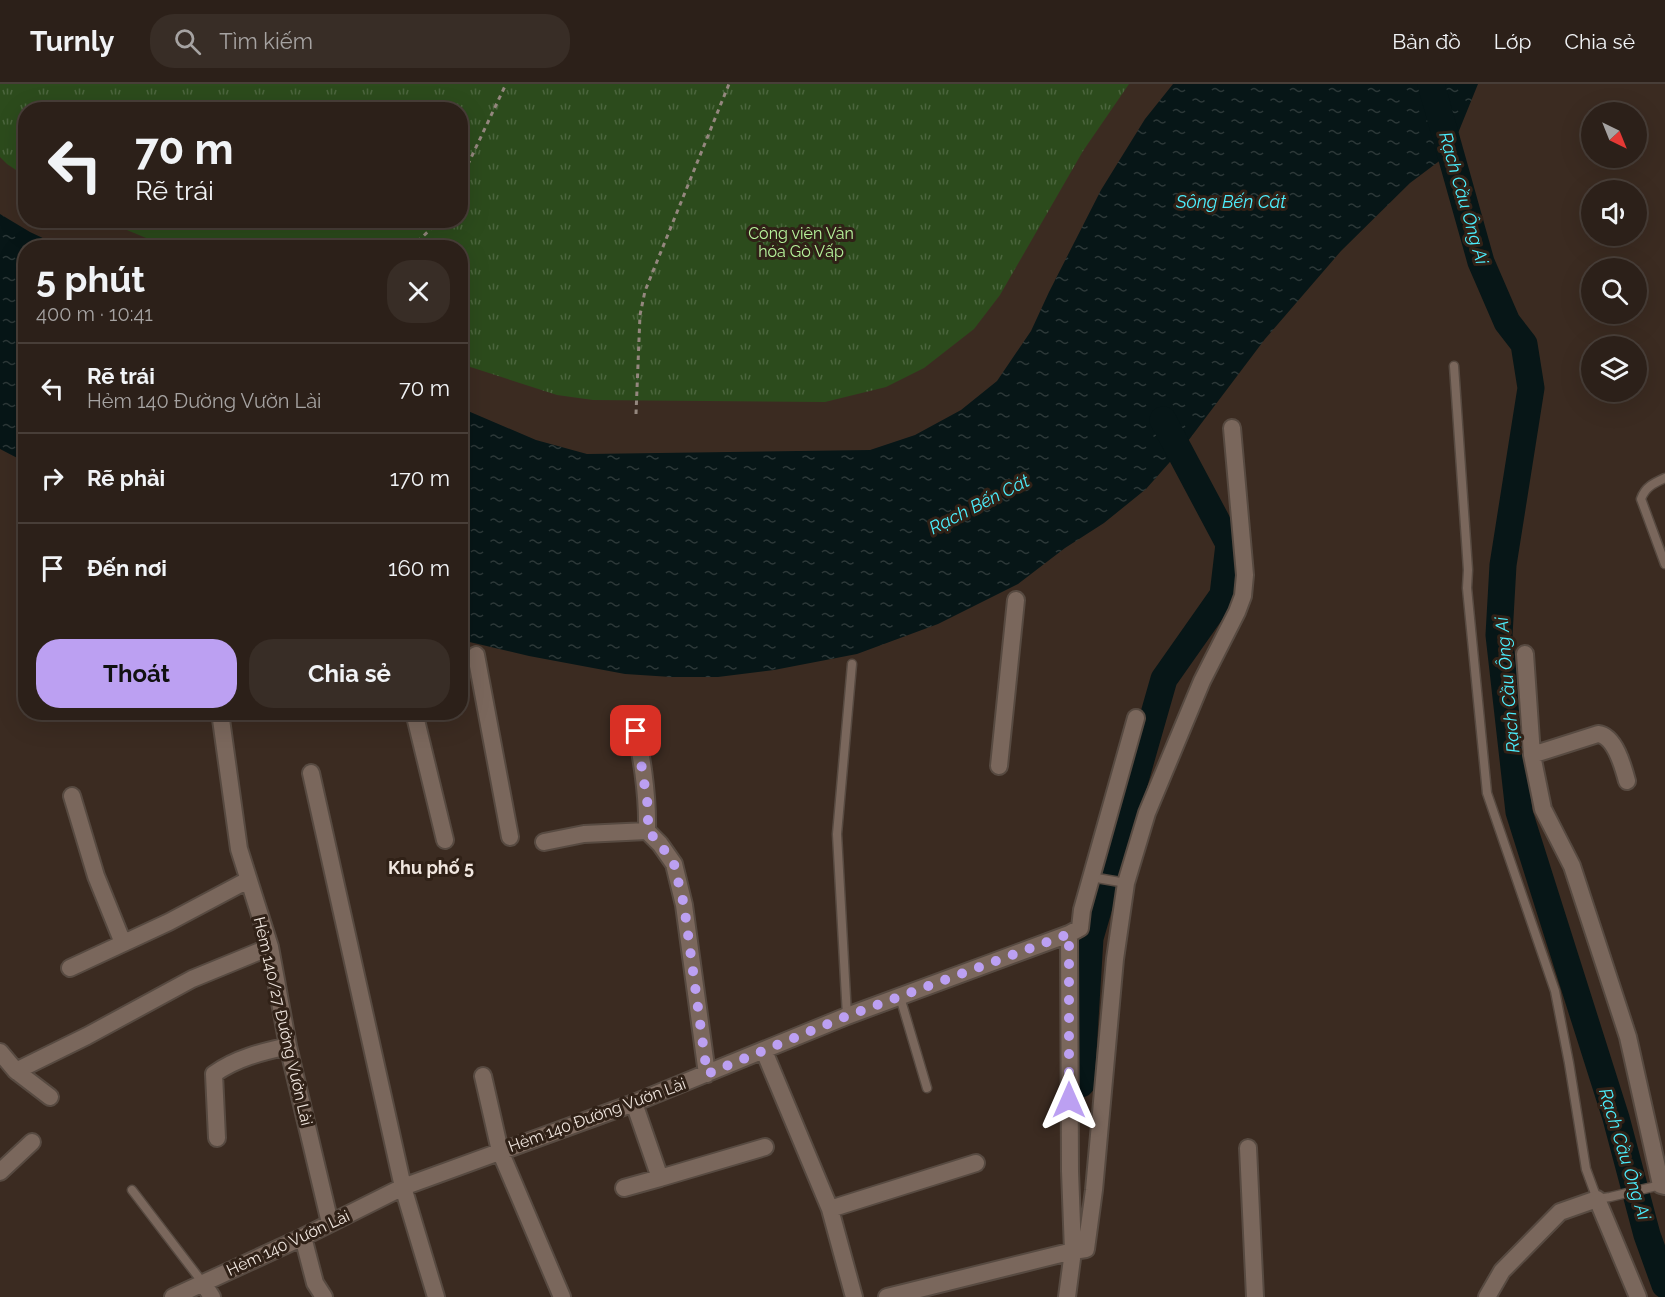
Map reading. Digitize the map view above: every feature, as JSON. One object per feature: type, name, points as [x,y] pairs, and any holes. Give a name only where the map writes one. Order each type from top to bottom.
[{"type":"street","points":[[887,1297],[1072,1251],[1086,1250],[1094,1190],[1123,883],[1152,802],[1202,681],[1243,596],[1245,576],[1232,428]]},
{"type":"street","points":[[999,766],[1016,600]]},
{"type":"street","points":[[1525,654],[1532,755],[1543,809],[1572,866],[1628,1037],[1658,1186]]},
{"type":"street","points":[[476,656],[510,837]]},
{"type":"street","points":[[633,715],[648,807],[648,831],[671,858],[684,905],[707,1074]]},
{"type":"street","points":[[1066,1297],[1072,1251],[1069,934],[1080,928],[1082,910],[1095,878],[1136,718]]},
{"type":"street","name":"Hẻm 140/27 Đường Vườn Lài","points":[[221,720],[239,849],[270,947],[288,1046],[330,1223]]},
{"type":"street","points":[[416,720],[445,840]]},
{"type":"street","points":[[1532,755],[1603,734],[1607,736],[1616,751],[1627,781]]},
{"type":"street","points":[[311,773],[403,1187],[436,1297]]},
{"type":"street","points":[[72,796],[96,876],[123,943]]},
{"type":"street","points":[[544,842],[584,834],[648,831]]},
{"type":"street","points":[[70,968],[169,922],[249,880]]},
{"type":"street","name":"Hẻm 140 Đường Vườn Lài","points":[[403,1187],[634,1103],[847,1016],[1069,934]]},
{"type":"street","points":[[16,1071],[87,1036],[192,979],[270,947]]},
{"type":"street","points":[[217,1138],[214,1074],[255,1053],[288,1046]]},
{"type":"street","points":[[764,1051],[830,1209],[854,1297]]},
{"type":"street","points":[[0,1052],[16,1071],[50,1097]]},
{"type":"street","points":[[483,1076],[500,1151],[562,1297]]},
{"type":"street","points":[[634,1103],[660,1178]]},
{"type":"street","points":[[0,1172],[32,1142]]},
{"type":"street","points":[[624,1188],[765,1147]]},
{"type":"street","points":[[1248,1148],[1255,1297]]},
{"type":"street","points":[[830,1209],[976,1163]]},
{"type":"street","name":"Hẻm 140 Vườn Lài","points":[[173,1297],[303,1237],[403,1187]]},
{"type":"street","points":[[1487,1297],[1502,1271],[1560,1212],[1603,1198],[1638,1297]]},
{"type":"street","points":[[303,1237],[315,1284],[324,1297]]},
{"type":"street","points":[[203,1283],[212,1297]]},
{"type":"lane","points":[[1454,366],[1468,570],[1467,588],[1487,793],[1555,991],[1586,1170],[1603,1198],[1658,1186]]},
{"type":"lane","points":[[1665,478],[1649,486],[1641,499],[1665,564]]},
{"type":"lane","points":[[847,1016],[837,834],[852,664]]},
{"type":"lane","points":[[1095,878],[1123,883]]},
{"type":"lane","points":[[900,997],[927,1088]]},
{"type":"lane","points":[[132,1190],[203,1283]]},
{"type":"path","points":[[468,164],[506,84]]},
{"type":"path","points":[[636,414],[640,315],[645,291],[729,84]]},
{"type":"path","points":[[419,240],[432,228]]},
{"type":"green space","name":"Công viên Văn hóa Gò Vấp","points":[[0,84],[1129,84],[1083,151],[1000,295],[974,329],[924,368],[886,387],[825,402],[593,400],[557,395],[468,366],[468,240],[151,240],[122,228],[468,228],[468,102],[18,102],[18,171],[0,157]]},
{"type":"water","name":"Sông Bến Cát","points":[[1173,84],[1478,84],[1450,153],[1410,183],[1341,251],[1265,339],[1185,445],[1146,489],[1104,523],[1065,548],[1018,584],[938,624],[857,654],[774,670],[718,677],[625,674],[468,642],[468,411],[536,440],[587,454],[870,450],[915,435],[961,410],[997,381],[1031,331],[1101,190],[1145,119]]},
{"type":"water","points":[[0,214],[18,225],[18,228],[23,228],[47,240],[18,240],[18,458],[0,449]]},
{"type":"waterway","name":"Rạch Cầu Ông Ai","points":[[1431,84],[1481,262],[1507,322],[1524,344],[1531,388],[1503,565],[1499,635],[1519,812],[1616,1118],[1647,1235],[1665,1285]]},
{"type":"waterway","points":[[1081,1084],[1090,938],[1164,679],[1223,595],[1229,544],[1163,420]]},
{"type":"district","name":"Khu phố 5","points":[[431,867]]},
{"type":"route","points":[[636,731],[648,807],[648,831],[674,864],[684,905],[707,1074],[847,1016],[1069,934],[1069,1100]]},
{"type":"water label","name":"Rạch Bến Cát","points":[[979,504]]}]
